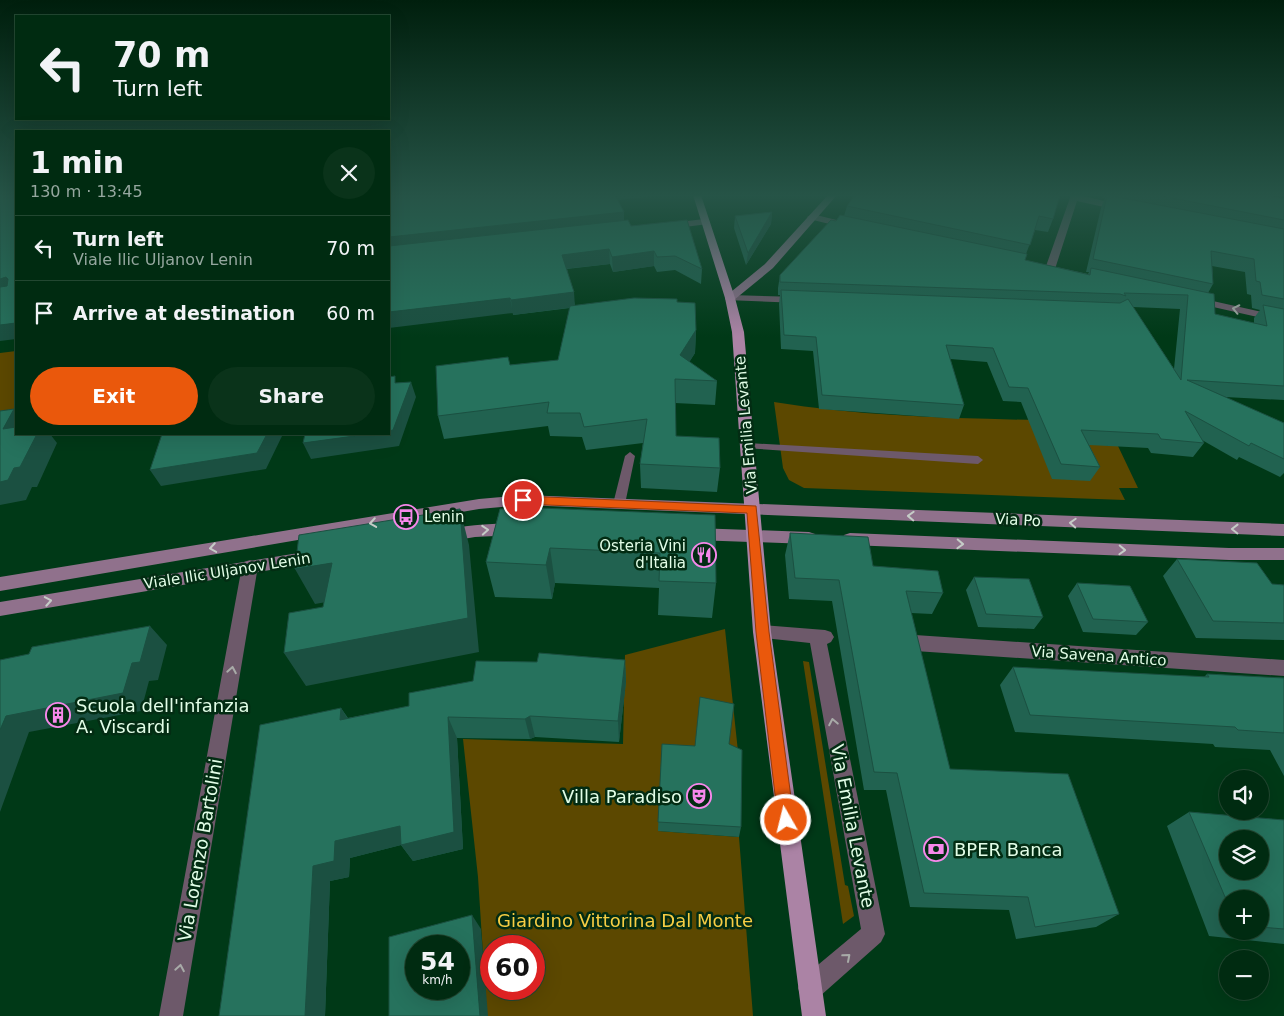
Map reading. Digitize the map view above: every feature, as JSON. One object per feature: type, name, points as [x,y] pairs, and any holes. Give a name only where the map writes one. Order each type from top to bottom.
[{"type":"main road","name":"Via Emilia Levante","points":[[712,242],[730,298],[738,332],[762,632],[814,1016]]},
{"type":"main road","points":[[730,298],[769,266],[790,242]]},
{"type":"main road","name":"Viale Ilic Uljanov Lenin","points":[[0,584],[479,504],[523,500],[752,509]]},
{"type":"main road","name":"Via Po","points":[[752,509],[1284,530]]},
{"type":"main road","points":[[426,539],[475,531],[526,528]]},
{"type":"main road","points":[[683,533],[754,535]]},
{"type":"main road","name":"Via Po","points":[[754,535],[1229,554],[1284,554]]},
{"type":"main road","name":"Viale Ilic Uljanov Lenin","points":[[0,609],[328,554]]},
{"type":"street","points":[[1050,269],[1059,242]]},
{"type":"street","points":[[730,298],[816,301]]},
{"type":"street","points":[[1187,299],[1284,320]]},
{"type":"street","name":"Via Lorenzo Bartolini","points":[[171,1016],[250,566]]},
{"type":"street","name":"Via Emilia Levante","points":[[762,632],[821,636],[873,934],[810,988]]},
{"type":"street","name":"Via Savena Antico","points":[[915,643],[1284,668]]},
{"type":"lane","points":[[748,446],[978,460]]},
{"type":"lane","points":[[619,504],[630,456]]},
{"type":"green space","points":[[15,351],[15,414],[0,417],[0,353]]},
{"type":"green space","points":[[774,402],[815,408],[897,415],[1104,422],[1102,435],[1107,446],[1118,446],[1138,488],[1119,488],[1125,500],[804,488],[789,480],[783,468]]},
{"type":"green space","name":"Giardino Vittorina Dal Monte","points":[[725,629],[739,761],[658,831],[739,837],[753,1016],[487,1016],[486,1000],[545,1000],[545,935],[482,935],[478,877],[463,739],[623,744],[625,655]]},
{"type":"green space","points":[[803,661],[809,662],[845,885],[848,886],[854,916],[843,924]]},
{"type":"building","points":[[0,242],[15,242],[15,323],[0,325],[0,287],[7,286],[8,279],[6,277],[0,279]]},
{"type":"building","points":[[422,242],[694,242],[702,269],[675,256],[657,257],[654,251],[612,257],[609,249],[562,255],[574,292],[390,312],[390,246]]},
{"type":"building","points":[[744,242],[754,242],[748,253]]},
{"type":"building","points":[[810,242],[971,242],[1027,254],[1025,260],[1090,275],[1091,268],[1214,294],[1215,314],[1267,326],[1263,305],[1284,309],[1284,386],[1187,380],[1284,423],[1284,459],[1251,443],[1249,446],[1185,411],[1204,443],[1161,439],[1158,434],[1081,430],[1100,467],[1061,464],[1028,388],[1009,387],[993,348],[946,345],[964,405],[822,395],[816,337],[784,335],[781,290],[1120,303],[1128,299],[1181,380],[1188,295],[1124,293],[1126,296],[1120,294],[780,282],[780,275]]},
{"type":"building","points":[[1018,242],[1031,242],[1030,245]]},
{"type":"building","points":[[1097,242],[1284,242],[1284,299],[1262,295],[1260,282],[1256,281],[1254,259],[1211,251],[1213,284],[1093,259]]},
{"type":"building","points":[[634,298],[677,299],[677,302],[695,303],[696,330],[680,355],[717,381],[675,379],[676,436],[719,438],[720,468],[640,464],[647,419],[584,427],[580,413],[547,413],[549,402],[438,416],[436,366],[508,357],[510,365],[558,360],[570,306]]},
{"type":"building","points":[[395,376],[395,383],[411,382],[393,430],[390,431],[390,377]]},
{"type":"building","points":[[14,409],[3,429],[15,427],[15,435],[36,435],[20,467],[14,468],[8,480],[0,482],[0,411]]},
{"type":"building","points":[[162,435],[266,435],[257,453],[150,470]]},
{"type":"building","points":[[305,435],[362,435],[303,443]]},
{"type":"building","points":[[540,508],[715,515],[716,583],[659,581],[660,553],[550,548],[546,565],[486,562],[500,509]]},
{"type":"building","points":[[460,509],[468,618],[284,653],[289,613],[323,607],[332,563],[295,569],[299,535]]},
{"type":"building","points":[[790,533],[868,537],[873,566],[938,571],[943,593],[906,591],[950,769],[1068,774],[1119,914],[1035,927],[1028,897],[924,893],[897,773],[874,772],[839,580],[795,578]]},
{"type":"building","points":[[1177,559],[1257,563],[1272,584],[1284,585],[1284,623],[1213,621]]},
{"type":"building","points":[[974,577],[1029,579],[1043,617],[986,614]]},
{"type":"building","points":[[1077,583],[1130,586],[1148,622],[1093,619]]},
{"type":"building","points":[[150,626],[140,662],[132,663],[123,693],[6,716],[0,730],[0,660],[29,654],[32,647]]},
{"type":"building","points":[[539,653],[625,660],[618,721],[530,716],[525,719],[448,717],[454,832],[401,845],[400,826],[335,841],[334,861],[313,866],[305,1016],[219,1016],[260,725],[341,708],[340,720],[409,706],[409,693],[473,681],[476,661],[537,662]]},
{"type":"building","points":[[1013,667],[1209,677],[1207,674],[1284,678],[1284,733],[1238,730],[1235,727],[1030,715]]},
{"type":"building","name":"Villa Paradiso","points":[[700,697],[734,704],[729,744],[742,750],[741,827],[658,822],[662,744],[695,746]]},
{"type":"building","points":[[1189,812],[1219,815],[1219,820],[1284,820],[1284,929],[1269,928],[1269,890],[1222,890]]},
{"type":"building","points":[[472,915],[480,1016],[389,1016],[389,937]]},
{"type":"place","name":"Lenin","points":[[406,517]]},
{"type":"place","name":"Osteria Vini d'Italia","points":[[704,555]]},
{"type":"place","name":"Scuola dell'infanzia A. Viscardi","points":[[58,715]]},
{"type":"place","name":"Villa Paradiso","points":[[699,796]]},
{"type":"place","name":"BPER Banca","points":[[936,849]]},
{"type":"route","points":[[523,500],[563,500],[752,509],[762,632],[786,820]]}]
